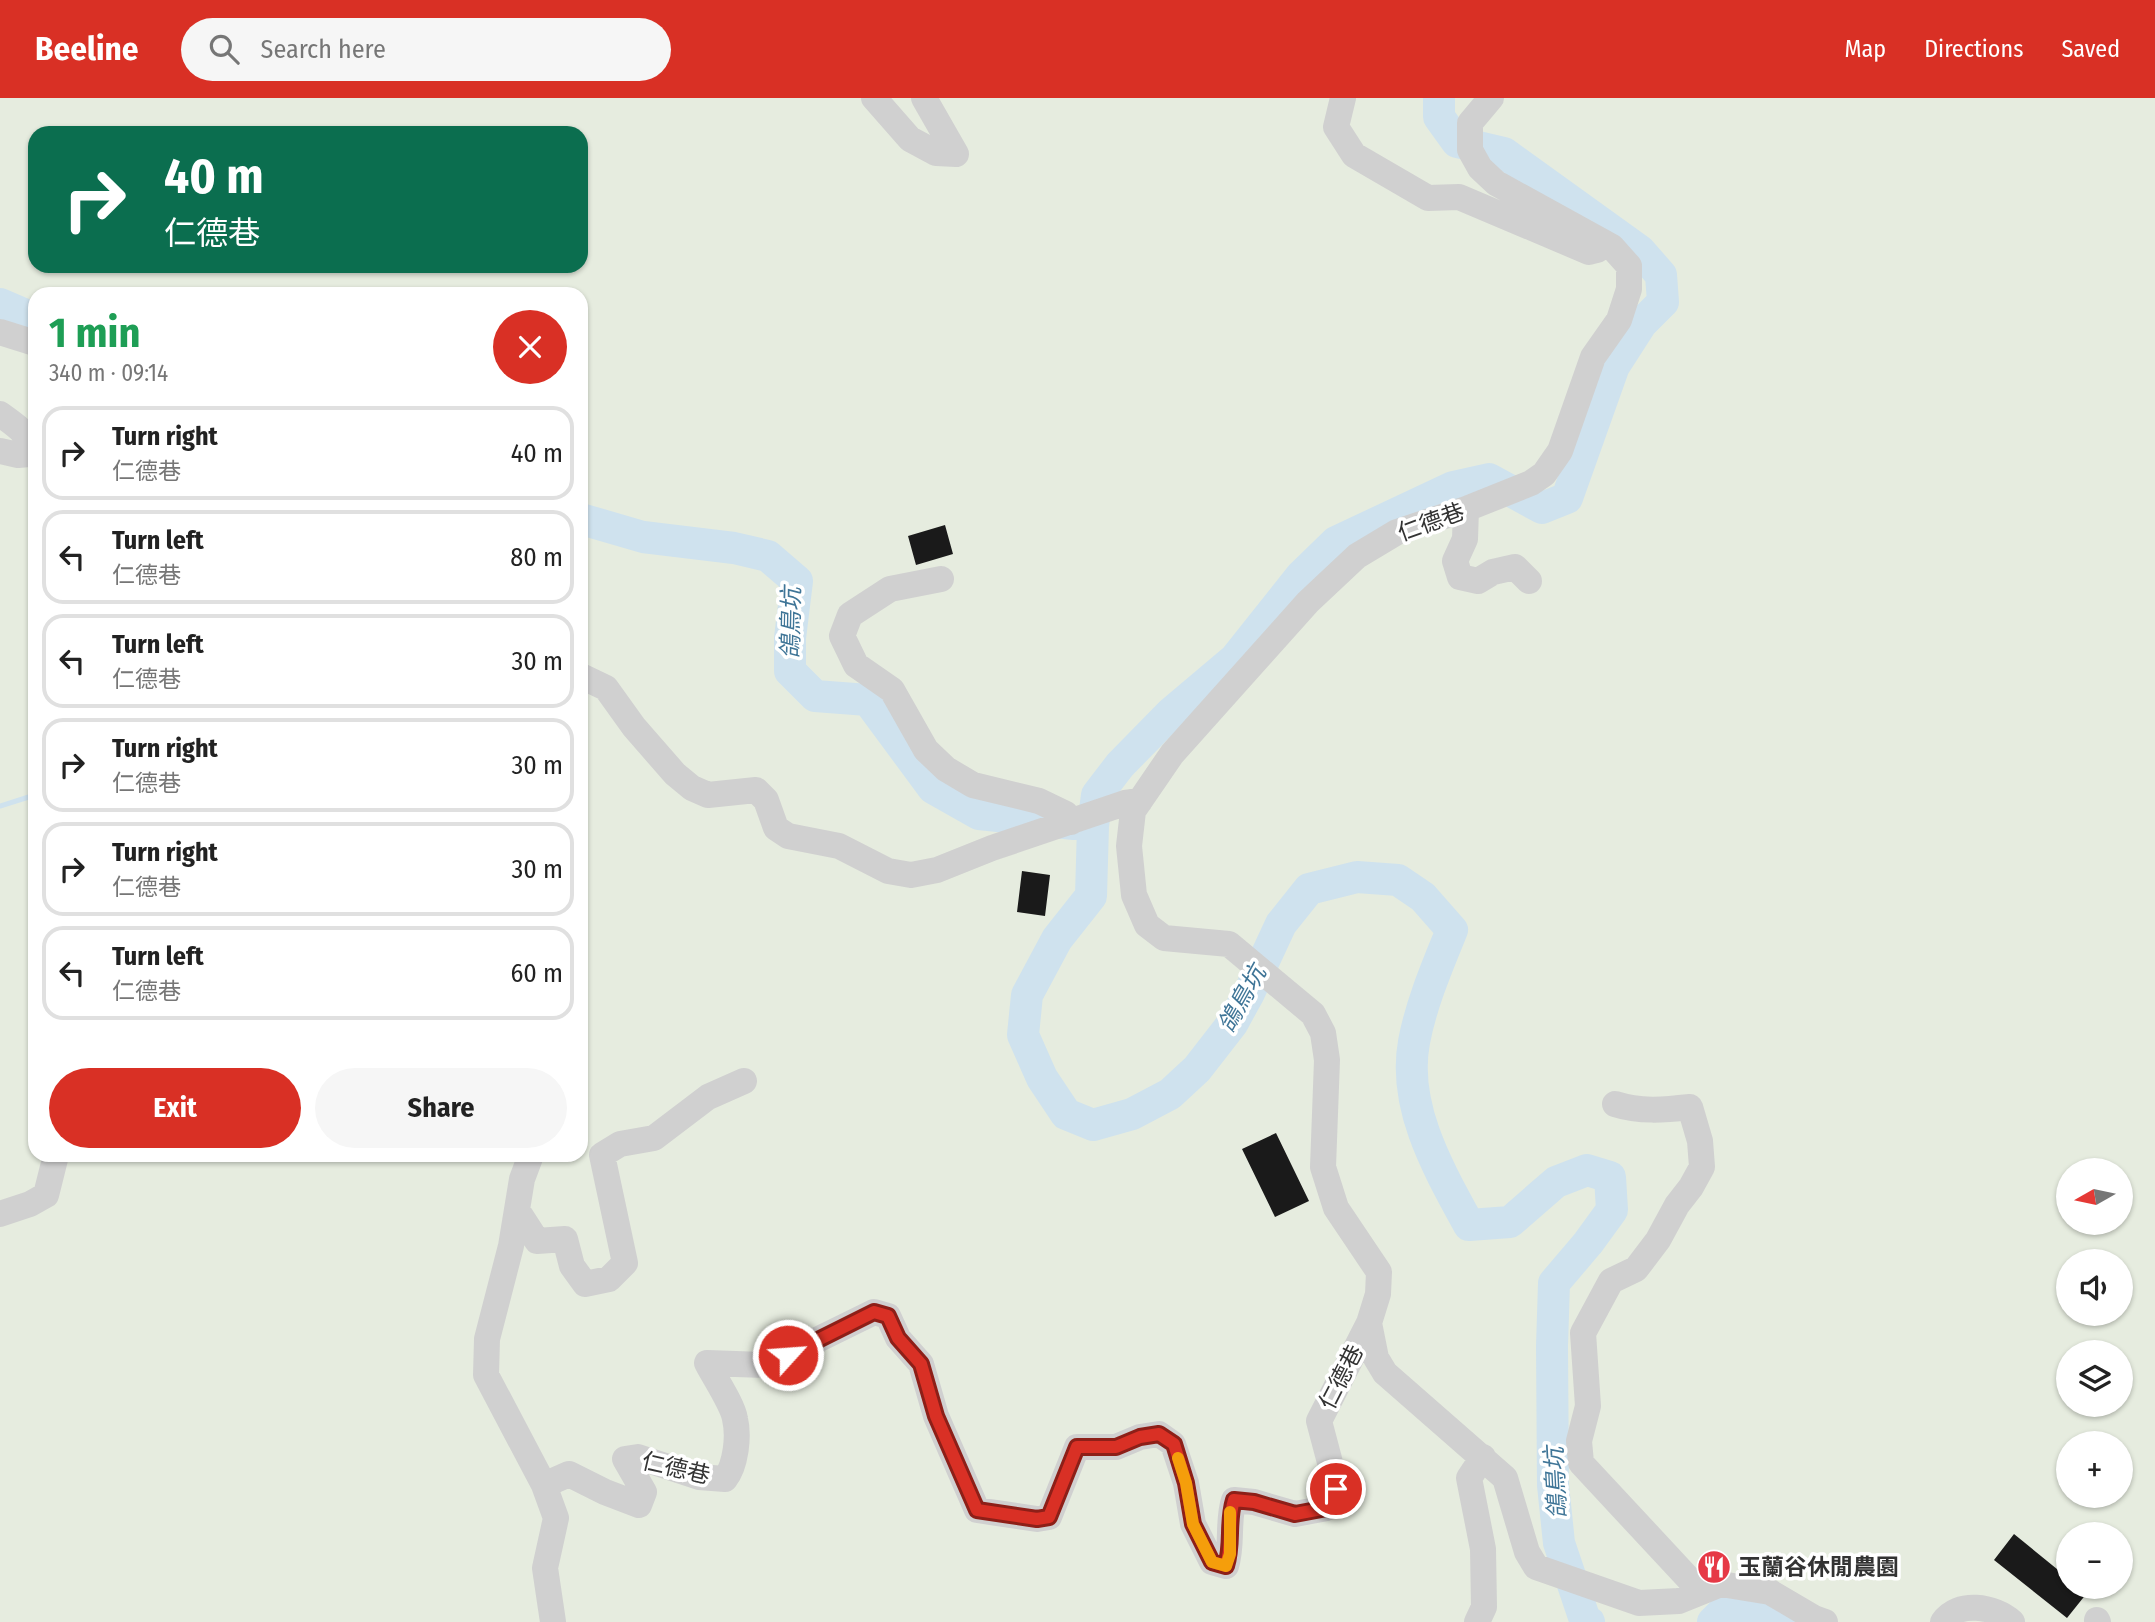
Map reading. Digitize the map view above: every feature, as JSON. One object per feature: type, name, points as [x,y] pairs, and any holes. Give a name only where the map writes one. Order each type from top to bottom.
[{"type":"street","points":[[874,98],[910,139],[936,153],[956,154],[924,98]]},
{"type":"street","points":[[1343,98],[1336,128],[1354,155],[1428,198],[1459,197],[1589,252],[1612,247]]},
{"type":"street","points":[[1491,98],[1470,123],[1471,150],[1480,168],[1496,183],[1612,247]]},
{"type":"street","name":"仁德巷","points":[[544,1485],[569,1474],[605,1492],[639,1504],[643,1492],[625,1459],[638,1457],[699,1477],[725,1479],[735,1460],[735,1418],[707,1363],[766,1365],[874,1312],[888,1316],[898,1338],[921,1364],[936,1416],[977,1510],[1037,1519],[1049,1517],[1077,1447],[1116,1447],[1140,1437],[1159,1434],[1174,1444],[1186,1483],[1193,1524],[1212,1562],[1226,1566],[1230,1554],[1230,1512],[1234,1500],[1254,1502],[1295,1514],[1327,1508],[1336,1489],[1319,1421],[1368,1324],[1378,1294],[1379,1272],[1336,1208],[1323,1167],[1327,1060],[1323,1032],[1313,1014],[1229,944],[1164,938],[1147,925],[1134,895],[1129,846],[1132,802],[1308,602],[1357,556],[1397,532],[1504,495],[1531,484],[1544,474],[1560,451],[1593,357],[1619,320],[1629,289],[1629,266],[1612,247]]},
{"type":"street","points":[[0,332],[28,341]]},
{"type":"street","points":[[0,414],[28,438]]},
{"type":"street","points":[[0,451],[28,454]]},
{"type":"street","points":[[1466,509],[1465,539],[1455,561],[1460,577],[1478,581],[1493,572],[1515,567],[1529,581]]},
{"type":"street","points":[[940,579],[890,589],[850,615],[842,636],[856,665],[892,690],[926,750],[946,769],[973,785],[1039,801],[1066,814],[1071,822]]},
{"type":"street","points":[[588,679],[606,688],[634,727],[675,774],[692,788],[708,795],[756,790],[766,800],[776,828],[789,836],[839,846],[888,871],[911,875],[937,870],[992,848],[1132,802]]},
{"type":"street","points":[[517,1210],[537,1241],[565,1239],[572,1266],[585,1284],[609,1279],[625,1263],[602,1155],[621,1144],[654,1138],[708,1097],[744,1081]]},
{"type":"street","points":[[1615,1104],[1634,1110],[1690,1107],[1700,1141],[1702,1167],[1658,1240],[1636,1269],[1611,1281],[1583,1333],[1588,1406],[1579,1441],[1581,1463],[1701,1592],[1721,1584],[1770,1592],[1825,1622]]},
{"type":"street","points":[[0,1214],[30,1204],[46,1195],[54,1162]]},
{"type":"street","points":[[528,1162],[522,1179],[511,1246],[487,1339],[486,1375],[544,1485],[556,1518],[545,1568],[553,1622]]},
{"type":"street","name":"仁德巷","points":[[1368,1324],[1376,1358],[1385,1373],[1505,1478],[1527,1552],[1536,1567],[1639,1603],[1679,1601],[1701,1592]]},
{"type":"street","points":[[1477,1622],[1484,1607],[1483,1549],[1469,1478],[1483,1457]]},
{"type":"street","points":[[1943,1622],[1952,1611],[1972,1608],[1991,1609],[2012,1622]]},
{"type":"shaded area","points":[[0,98],[2155,98],[2155,1622],[0,1622]]},
{"type":"building","points":[[945,525],[953,554],[916,565],[908,536]]},
{"type":"building","points":[[1022,871],[1050,875],[1045,916],[1017,912]]},
{"type":"building","points":[[1276,1133],[1309,1201],[1275,1217],[1242,1149]]},
{"type":"building","points":[[2014,1534],[2056,1568],[2056,1599],[2082,1599],[2067,1618],[1994,1560]]},
{"type":"waterway","name":"鴿鳥坑","points":[[1439,98],[1439,117],[1457,142],[1504,153],[1640,251],[1661,275],[1663,302],[1641,324],[1614,366],[1567,498],[1542,508],[1489,479],[1453,487],[1336,542],[1301,576],[1235,659],[1171,713],[1120,765],[1097,795],[1093,826],[1091,896],[1057,939],[1027,995],[1023,1035],[1042,1078],[1066,1114],[1093,1125],[1132,1114],[1170,1094],[1197,1069],[1232,1024],[1281,924],[1309,889],[1357,877],[1398,880],[1423,897],[1452,930],[1417,1028],[1412,1066],[1413,1090],[1418,1114],[1435,1160],[1469,1225],[1510,1222],[1556,1182],[1587,1170],[1610,1177],[1612,1210],[1554,1283],[1553,1485],[1559,1543],[1585,1620],[1589,1622]]},
{"type":"waterway","name":"鴿鳥坑","points":[[0,304],[28,316]]},
{"type":"waterway","name":"鴿鳥坑","points":[[588,521],[643,537],[734,548],[768,556],[797,581],[790,638],[790,671],[815,696],[868,700],[933,788],[979,814],[1074,824]]},
{"type":"waterway","points":[[0,806],[28,797]]},
{"type":"waterway","name":"鴿鳥坑","points":[[1713,1622],[1730,1605],[1793,1622]]},
{"type":"slow traffic","points":[[1178,1458],[1186,1483],[1193,1524],[1212,1562],[1226,1566],[1230,1554],[1230,1512]]},
{"type":"place","name":"玉蘭谷休閒農園","points":[[1714,1567]]},
{"type":"route","points":[[788,1355],[874,1312],[888,1316],[898,1338],[921,1364],[936,1416],[977,1510],[1037,1519],[1049,1517],[1077,1447],[1116,1447],[1140,1437],[1159,1434],[1174,1444],[1186,1483],[1193,1524],[1212,1562],[1226,1566],[1230,1554],[1230,1512],[1234,1500],[1254,1502],[1295,1514],[1327,1508],[1336,1489]]}]
